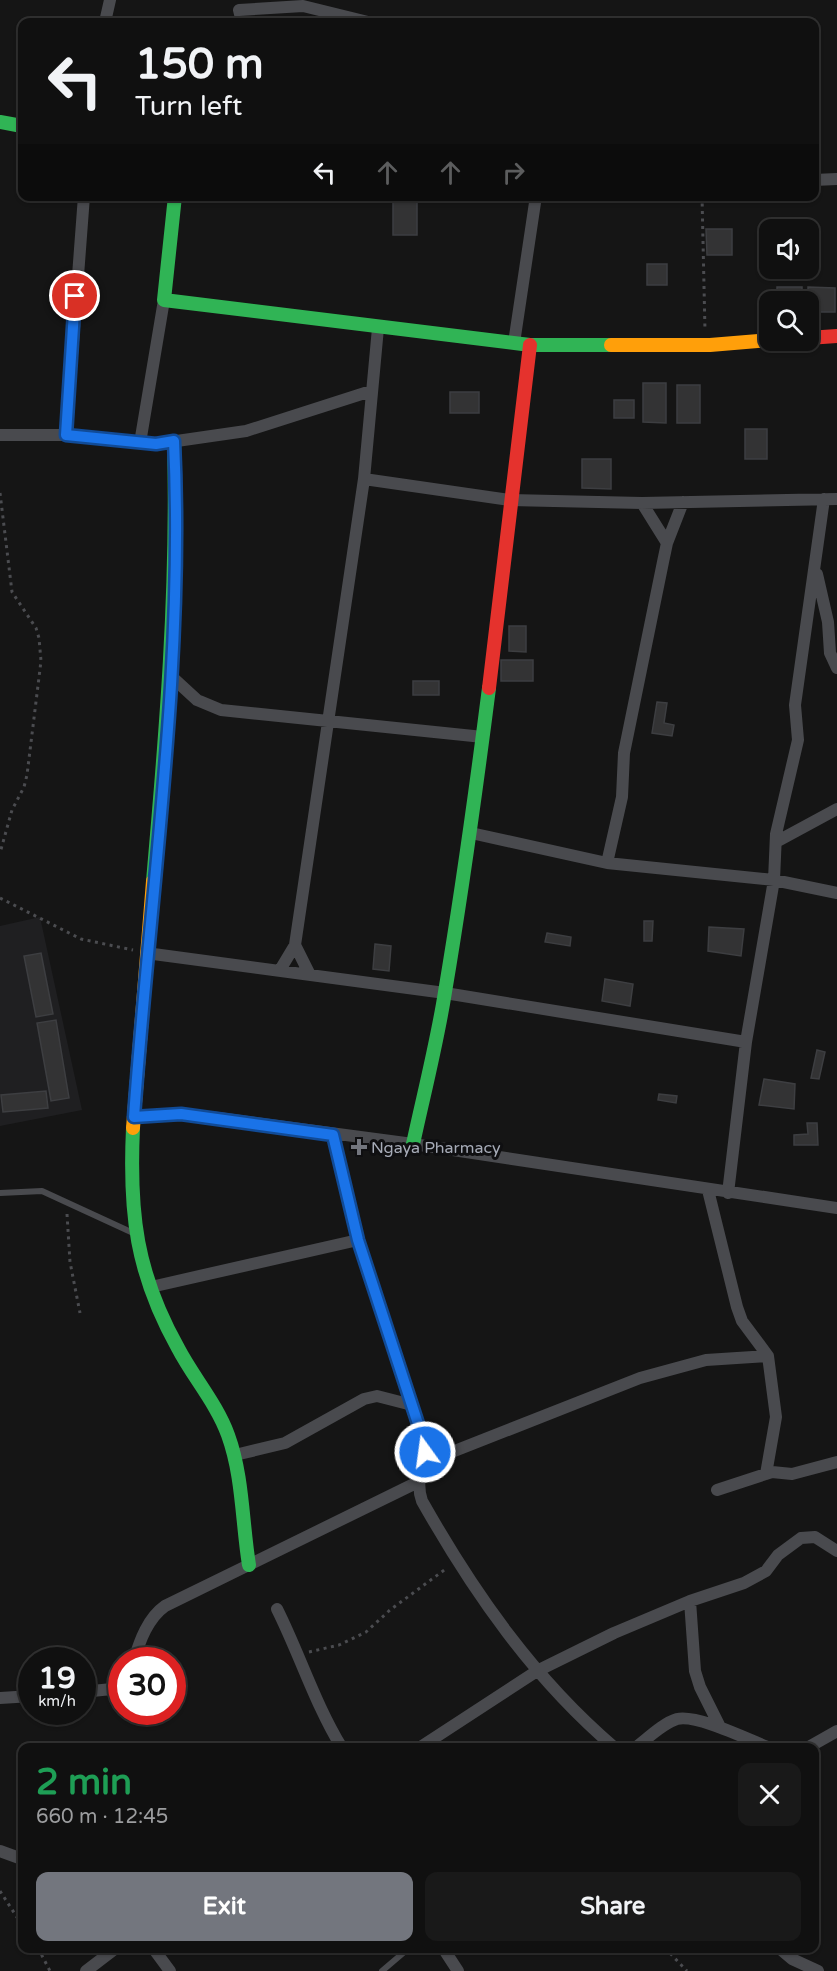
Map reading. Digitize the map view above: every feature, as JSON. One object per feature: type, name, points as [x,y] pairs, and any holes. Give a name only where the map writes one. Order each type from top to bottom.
[{"type":"street","points":[[106,18],[110,0]]},
{"type":"street","points":[[241,18],[240,10],[303,6],[352,18]]},
{"type":"street","points":[[0,122],[18,125]]},
{"type":"street","points":[[819,180],[837,179]]},
{"type":"street","points":[[66,435],[84,201]]},
{"type":"street","points":[[140,443],[164,300],[174,201]]},
{"type":"street","points":[[514,343],[535,201]]},
{"type":"street","points":[[164,300],[530,345],[705,345],[759,341]]},
{"type":"street","points":[[280,970],[295,945],[364,478],[378,328]]},
{"type":"street","points":[[819,337],[837,336]]},
{"type":"street","points":[[413,1144],[445,993],[457,906],[471,832],[530,345]]},
{"type":"street","points":[[0,435],[66,435],[156,444],[246,431],[371,391]]},
{"type":"street","points":[[174,441],[177,560],[172,677],[146,953],[131,1186],[135,1234],[151,1287],[172,1341],[227,1431],[235,1455],[249,1565]]},
{"type":"street","points":[[364,478],[510,500],[642,503],[837,499]]},
{"type":"street","points":[[728,1193],[746,1042],[774,880],[776,842],[785,785],[798,740],[795,705],[824,499]]},
{"type":"street","points":[[607,863],[622,797],[624,753],[667,543],[683,502]]},
{"type":"street","points":[[642,503],[667,543]]},
{"type":"street","points":[[815,567],[828,622],[830,653],[837,668]]},
{"type":"street","points":[[172,677],[197,700],[221,710],[483,736]]},
{"type":"street","points":[[776,842],[837,809]]},
{"type":"street","points":[[471,832],[607,863],[774,880],[837,893]]},
{"type":"street","points":[[295,945],[310,975]]},
{"type":"street","points":[[146,953],[445,993],[746,1042]]},
{"type":"street","points":[[134,1117],[181,1114],[413,1144],[837,1208]]},
{"type":"street","points":[[333,1135],[358,1240],[423,1439],[424,1463],[418,1482],[422,1500],[488,1608],[537,1671],[610,1743]]},
{"type":"street","points":[[708,1190],[742,1322],[768,1356],[776,1417],[766,1474]]},
{"type":"street","points":[[151,1287],[358,1240]]},
{"type":"street","points":[[424,1463],[640,1378],[706,1360],[768,1356]]},
{"type":"street","points":[[235,1455],[285,1443],[364,1399],[377,1396],[412,1405]]},
{"type":"street","points":[[717,1490],[766,1474],[807,1471],[837,1462]]},
{"type":"street","points":[[137,1647],[155,1613],[418,1482]]},
{"type":"street","points":[[427,1743],[537,1671],[614,1633],[690,1601],[744,1583],[766,1571],[778,1555],[801,1538],[815,1537],[837,1551]]},
{"type":"street","points":[[690,1601],[695,1671],[700,1687],[720,1726]]},
{"type":"street","points":[[277,1609],[299,1653],[318,1707],[339,1743]]},
{"type":"street","points":[[0,1698],[18,1697]]},
{"type":"street","points":[[642,1743],[680,1718],[720,1726],[759,1743]]},
{"type":"street","points":[[816,1743],[837,1731]]},
{"type":"street","points":[[0,1851],[18,1857]]},
{"type":"street","points":[[86,1971],[105,1953]]},
{"type":"street","points":[[157,1953],[170,1971]]},
{"type":"street","points":[[446,1953],[458,1971]]},
{"type":"street","points":[[783,1953],[792,1965],[819,1971]]},
{"type":"lane","points":[[0,1193],[42,1191],[66,1200],[135,1234]]},
{"type":"lane","points":[[382,1971],[403,1953]]},
{"type":"path","points":[[702,201],[705,345]]},
{"type":"path","points":[[0,493],[9,577],[15,597],[36,628],[41,661],[27,775],[12,810],[0,853]]},
{"type":"path","points":[[0,898],[81,939],[146,953]]},
{"type":"path","points":[[66,1200],[70,1262],[80,1314]]},
{"type":"path","points":[[299,1653],[339,1645],[366,1632],[379,1624],[390,1610],[457,1560]]},
{"type":"path","points":[[0,1892],[18,1919]]},
{"type":"path","points":[[41,1953],[50,1971]]},
{"type":"path","points":[[670,1953],[687,1971]]},
{"type":"shaded area","points":[[40,917],[82,1110],[0,1126],[0,926]]},
{"type":"building","points":[[393,201],[417,201],[417,235],[393,235]]},
{"type":"building","points":[[706,229],[732,229],[732,255],[707,255]]},
{"type":"building","points":[[647,264],[667,264],[667,285],[647,285]]},
{"type":"building","points":[[777,287],[802,287],[802,291],[777,291]]},
{"type":"building","points":[[808,287],[835,288],[835,312],[819,312],[819,291],[808,291]]},
{"type":"building","points":[[643,383],[666,383],[666,423],[643,422]]},
{"type":"building","points":[[677,385],[700,385],[700,423],[677,423]]},
{"type":"building","points":[[450,392],[479,392],[479,413],[450,413]]},
{"type":"building","points":[[614,400],[634,400],[634,418],[614,418]]},
{"type":"building","points":[[745,429],[767,429],[767,459],[745,459]]},
{"type":"building","points":[[582,459],[611,459],[611,489],[582,488]]},
{"type":"building","points":[[509,626],[526,626],[526,652],[509,651]]},
{"type":"building","points":[[501,660],[533,660],[533,681],[501,681]]},
{"type":"building","points":[[413,681],[439,681],[439,695],[413,695]]},
{"type":"building","points":[[657,702],[667,703],[664,723],[674,725],[672,736],[652,733]]},
{"type":"building","points":[[644,921],[653,921],[652,941],[644,941]]},
{"type":"building","points":[[709,927],[744,929],[741,956],[708,951]]},
{"type":"building","points":[[547,933],[571,937],[570,946],[545,942]]},
{"type":"building","points":[[375,944],[391,946],[389,971],[373,969]]},
{"type":"building","points":[[41,953],[53,1014],[36,1017],[24,956]]},
{"type":"building","points":[[605,979],[633,984],[630,1006],[602,1001]]},
{"type":"building","points":[[56,1020],[69,1098],[51,1101],[37,1023]]},
{"type":"building","points":[[817,1050],[825,1052],[819,1079],[811,1078]]},
{"type":"building","points":[[764,1079],[795,1084],[794,1109],[759,1105]]},
{"type":"building","points":[[46,1091],[48,1108],[3,1112],[1,1095]]},
{"type":"building","points":[[659,1094],[677,1096],[676,1103],[658,1100]]},
{"type":"building","points":[[807,1123],[817,1123],[818,1145],[794,1145],[794,1135],[808,1134]]},
{"type":"traffic: fast","points":[[0,122],[18,125]]},
{"type":"traffic: fast","points":[[174,201],[164,300],[530,345],[611,345]]},
{"type":"traffic: fast","points":[[153,881],[173,606],[174,441]]},
{"type":"traffic: fast","points":[[413,1144],[445,992],[469,840],[489,688]]},
{"type":"traffic: fast","points":[[133,1128],[134,1215],[144,1268],[164,1320],[184,1359],[218,1412],[228,1435],[237,1467],[249,1565]]},
{"type":"traffic: slow","points":[[611,345],[710,345],[759,341]]},
{"type":"traffic: slow","points":[[133,1128],[153,881]]},
{"type":"traffic: jam","points":[[819,337],[837,336]]},
{"type":"traffic: jam","points":[[489,688],[530,345]]},
{"type":"place","name":"Ngaya Pharmacy","points":[[359,1147]]},
{"type":"route","points":[[75,296],[66,435],[156,444],[174,441],[177,560],[172,677],[146,953],[134,1117],[181,1114],[333,1135],[358,1240],[423,1439],[425,1452]]}]
